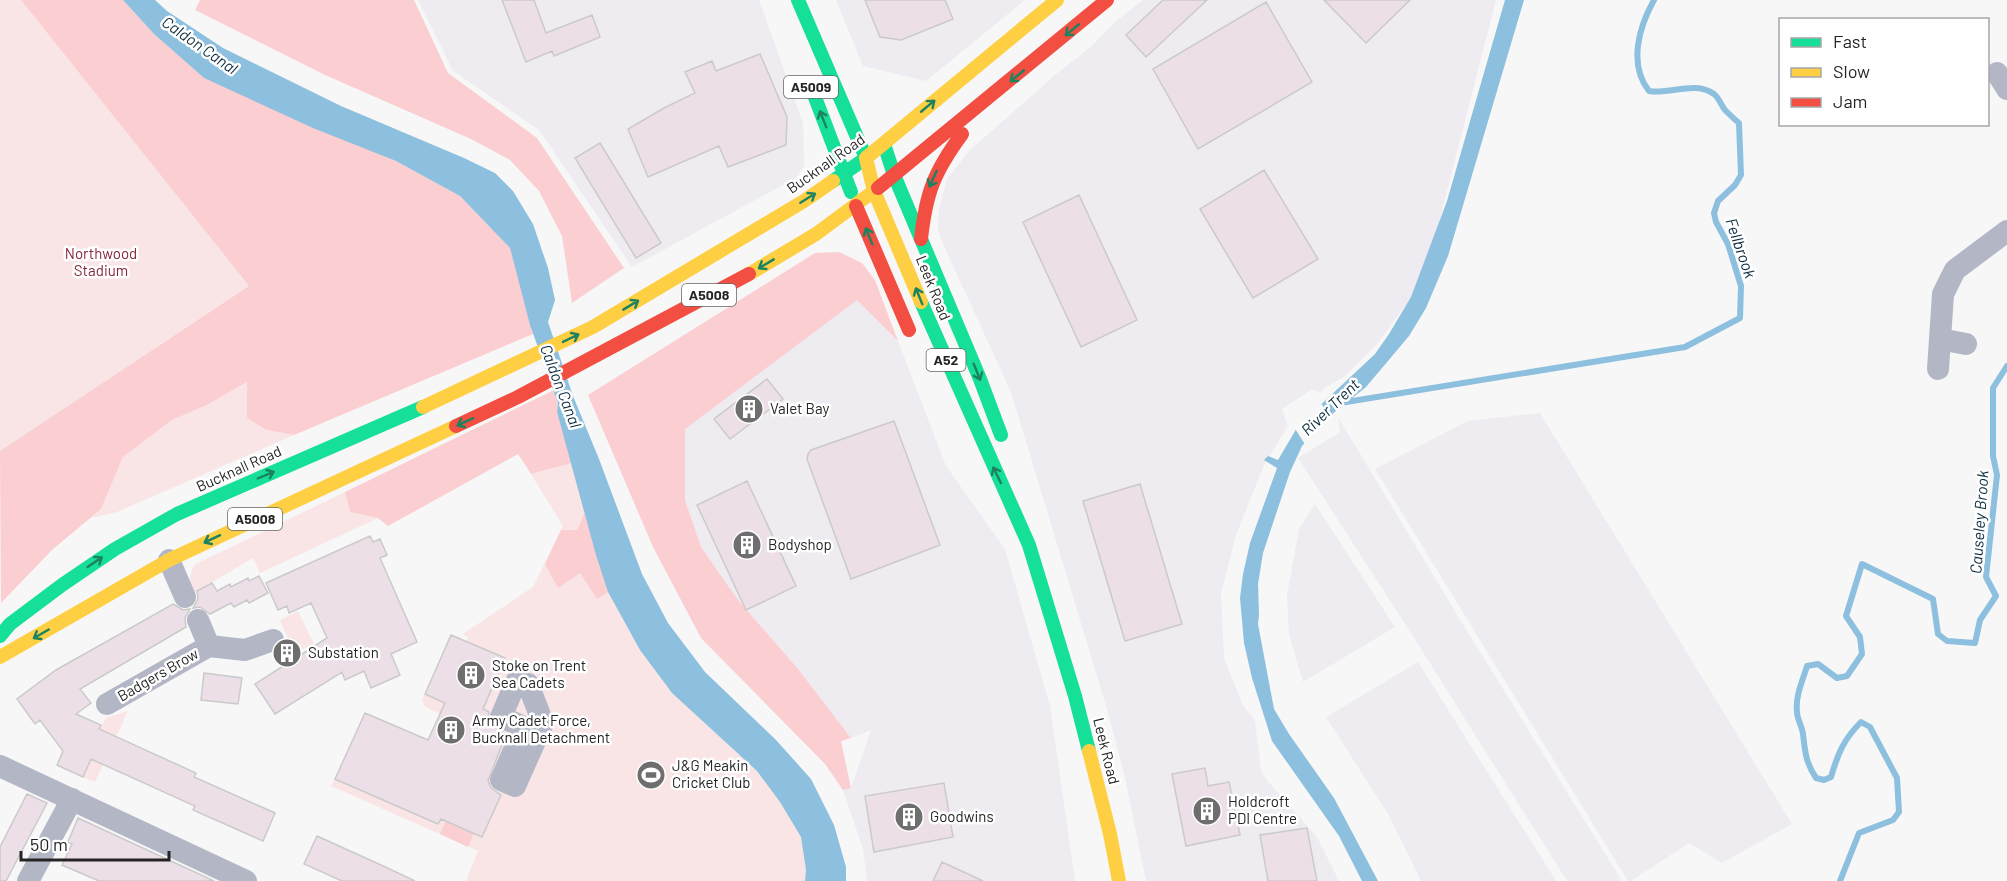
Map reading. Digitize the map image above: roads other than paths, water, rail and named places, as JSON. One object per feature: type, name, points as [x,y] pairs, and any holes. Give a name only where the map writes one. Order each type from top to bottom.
[{"type":"main road","name":"A5009","points":[[798,0],[866,158]]},
{"type":"main road","name":"Bucknall Road","points":[[0,636],[10,624],[62,585],[115,549],[177,514],[376,428],[593,327],[804,201],[866,158],[881,139],[1057,0]]},
{"type":"main road","name":"A52","points":[[921,241],[924,203],[931,181],[942,160],[991,97],[1104,3]]},
{"type":"main road","name":"A5009","points":[[808,80],[844,174]]},
{"type":"main road","points":[[874,191],[991,97]]},
{"type":"main road","name":"Leek Road","points":[[881,139],[921,241],[980,379],[1007,451]]},
{"type":"main road","name":"Leek Road","points":[[866,158],[874,191],[936,339],[1022,528]]},
{"type":"main road","points":[[844,174],[913,338]]},
{"type":"main road","name":"A5008","points":[[0,657],[168,560],[518,397],[755,271],[816,234],[874,191]]},
{"type":"main road","name":"Leek Road","points":[[1012,473],[1022,528],[1075,696],[1110,834],[1119,881]]},
{"type":"main road","points":[[986,486],[1022,528]]},
{"type":"street","points":[[1938,369],[1943,294],[1955,270],[2007,231]]},
{"type":"street","points":[[1940,339],[1966,344]]},
{"type":"street","points":[[168,560],[185,597]]},
{"type":"street","name":"Badgers Brow","points":[[198,620],[209,646]]},
{"type":"street","name":"Badgers Brow","points":[[107,704],[209,646],[245,650],[273,640]]},
{"type":"street","points":[[0,766],[246,881]]},
{"type":"street","points":[[28,881],[72,799]]},
{"type":"water","name":"Caldon Canal","points":[[123,0],[155,0],[167,11],[223,48],[341,106],[495,173],[513,191],[533,224],[548,268],[555,300],[548,322],[573,396],[642,574],[668,623],[705,672],[776,740],[811,779],[834,825],[846,867],[846,881],[805,881],[806,870],[801,837],[780,802],[757,771],[672,693],[640,650],[608,592],[557,412],[558,403],[530,325],[510,248],[460,196],[396,161],[313,128],[204,78],[154,34]]},
{"type":"water","name":"River Trent","points":[[1505,0],[1524,0],[1448,256],[1426,308],[1409,336],[1366,387],[1326,419],[1302,446],[1290,472],[1263,553],[1258,584],[1258,624],[1274,709],[1334,798],[1378,881],[1362,881],[1339,836],[1272,741],[1252,678],[1244,643],[1240,598],[1243,574],[1250,543],[1277,468],[1264,460],[1268,456],[1278,460],[1298,426],[1375,354],[1411,297],[1447,201]]},
{"type":"waterway","name":"Fellbrook","points":[[1340,403],[1685,347],[1740,318],[1741,286],[1728,244],[1716,222],[1714,213],[1718,201],[1735,185],[1741,175],[1739,123],[1725,110],[1716,96],[1707,90],[1691,88],[1649,91],[1639,69],[1637,57],[1640,34],[1654,0]]},
{"type":"waterway","name":"Causeley Brook","points":[[1840,881],[1859,833],[1893,820],[1899,812],[1897,778],[1870,727],[1861,722],[1842,747],[1831,777],[1824,780],[1816,778],[1810,767],[1797,715],[1797,700],[1807,666],[1818,664],[1837,678],[1847,676],[1862,654],[1860,637],[1846,616],[1862,564],[1933,599],[1938,634],[1947,641],[1975,643],[1980,620],[1996,596],[1986,577],[1997,475],[1993,456],[1993,388],[2007,366]]},
{"type":"place","name":"Valet Bay","points":[[749,409]]},
{"type":"place","name":"Bodyshop","points":[[747,545]]},
{"type":"place","name":"Substation","points":[[287,653]]},
{"type":"place","name":"Stoke on Trent Sea Cadets","points":[[471,675]]},
{"type":"place","name":"Army Cadet Force, Bucknall Detachment","points":[[451,730]]},
{"type":"place","name":"J&G Meakin Cricket Club","points":[[651,775]]},
{"type":"place","name":"Holdcroft PDI Centre","points":[[1207,811]]},
{"type":"place","name":"Goodwins","points":[[909,817]]},
{"type":"park label","name":"Northwood Stadium","points":[[101,262]]}]
